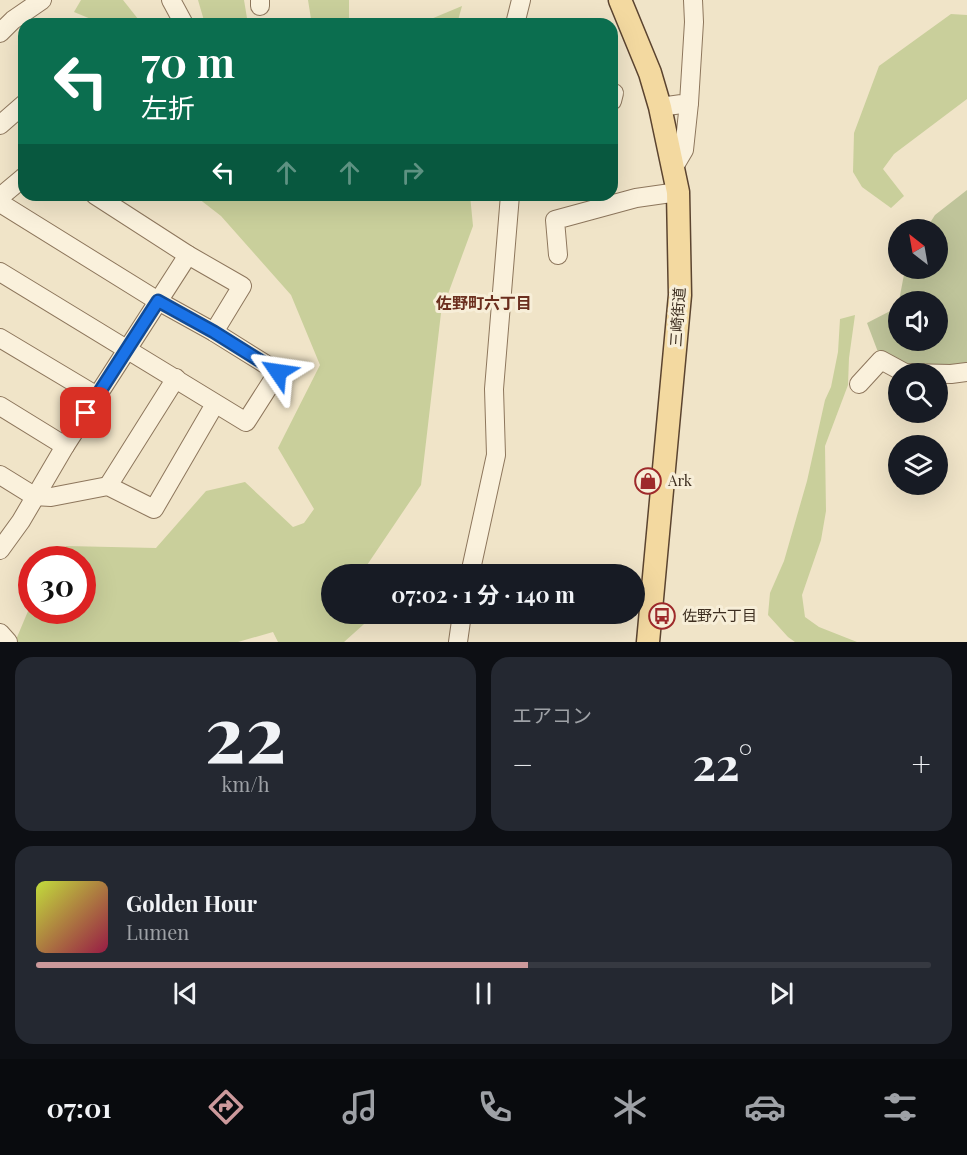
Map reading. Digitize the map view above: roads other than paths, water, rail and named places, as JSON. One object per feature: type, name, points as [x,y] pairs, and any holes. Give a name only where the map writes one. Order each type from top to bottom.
[{"type":"main road","name":"三崎街道","points":[[620,0],[650,73],[660,107],[678,192],[680,295],[648,642]]},
{"type":"street","points":[[0,33],[13,20],[42,0]]},
{"type":"street","points":[[171,0],[181,18]]},
{"type":"street","points":[[516,18],[521,0]]},
{"type":"street","points":[[674,167],[684,150],[694,22],[693,0]]},
{"type":"street","points":[[660,107],[689,103]]},
{"type":"street","points":[[0,125],[18,109]]},
{"type":"street","points":[[0,197],[18,182]]},
{"type":"street","points":[[618,200],[678,192]]},
{"type":"street","points":[[104,201],[188,255],[242,286],[214,332]]},
{"type":"street","points":[[472,564],[496,454],[494,389],[510,201]]},
{"type":"street","points":[[0,202],[158,301],[214,332],[278,372],[246,422],[0,273]]},
{"type":"street","points":[[558,255],[555,220],[595,202]]},
{"type":"street","points":[[2,543],[21,521],[64,446],[188,255]]},
{"type":"street","points":[[0,338],[97,396]]},
{"type":"street","points":[[859,384],[881,360],[905,373],[967,372]]},
{"type":"street","points":[[108,486],[176,378]]},
{"type":"street","points":[[0,475],[34,496],[51,497],[108,486],[154,509],[216,404]]},
{"type":"street","points":[[0,406],[64,446]]},
{"type":"street","points":[[458,642],[461,624]]},
{"type":"street","points":[[0,633],[8,642]]},
{"type":"place","name":"Ark","points":[[648,481]]},
{"type":"place","name":"佐野六丁目","points":[[662,616]]},
{"type":"district","name":"佐野町六丁目","points":[[484,303]]}]
